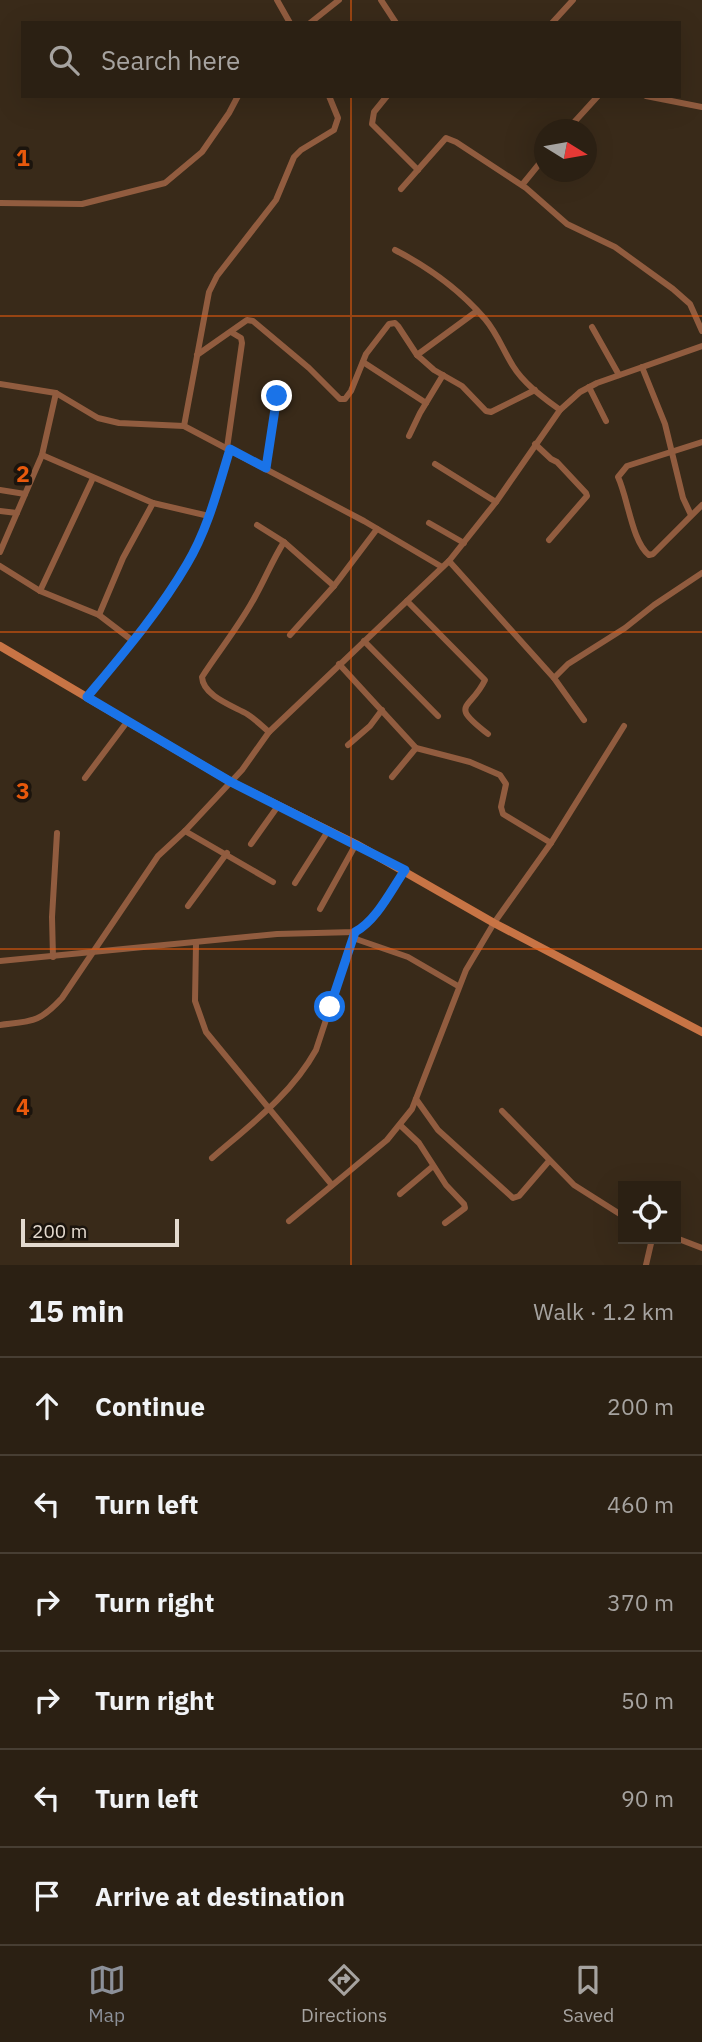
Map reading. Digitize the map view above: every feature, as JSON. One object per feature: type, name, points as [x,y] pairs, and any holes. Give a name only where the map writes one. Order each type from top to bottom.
[{"type":"street","points":[[277,0],[289,21]]},
{"type":"street","points":[[312,21],[338,0]]},
{"type":"street","points":[[381,0],[395,21]]},
{"type":"street","points":[[554,21],[573,0]]},
{"type":"street","points":[[0,202],[82,204],[165,183],[202,152],[237,98]]},
{"type":"street","points":[[184,426],[209,292],[217,276],[276,200],[294,158],[301,149],[334,130],[338,118],[329,98]]},
{"type":"street","points":[[385,98],[374,112],[372,124],[418,170]]},
{"type":"street","points":[[577,119],[596,98]]},
{"type":"street","points":[[656,98],[702,107]]},
{"type":"street","points":[[401,189],[446,138],[456,142],[522,185],[567,224],[615,247],[685,298],[696,314],[702,331]]},
{"type":"street","points":[[522,185],[534,170]]},
{"type":"street","points":[[395,250],[450,284],[477,311],[498,338],[514,368],[560,410]]},
{"type":"street","points":[[417,355],[477,311]]},
{"type":"street","points":[[197,355],[247,320],[253,321],[340,398],[347,397],[366,354],[391,323],[398,326],[417,355],[434,370],[462,386],[486,411],[491,412],[535,390]]},
{"type":"street","points":[[592,327],[619,375]]},
{"type":"street","points":[[87,697],[133,641],[187,564],[209,516],[228,448],[243,341],[231,332]]},
{"type":"street","points":[[0,1025],[34,1021],[47,1015],[62,998],[158,856],[231,782],[270,732],[449,561],[496,502],[560,410],[589,387],[702,346]]},
{"type":"street","points":[[363,362],[426,403]]},
{"type":"street","points":[[642,367],[666,424],[683,498],[691,515]]},
{"type":"street","points":[[409,436],[443,375]]},
{"type":"street","points":[[0,384],[56,393],[98,418],[119,423],[184,426],[377,528],[442,567]]},
{"type":"street","points":[[589,387],[606,421]]},
{"type":"street","points":[[0,552],[42,455],[56,393]]},
{"type":"street","points":[[266,468],[277,396]]},
{"type":"street","points":[[702,442],[627,467],[618,477],[635,534],[645,553],[649,555],[702,506]]},
{"type":"street","points":[[535,444],[557,462],[587,496],[549,540]]},
{"type":"street","points":[[42,455],[153,503],[209,516]]},
{"type":"street","points":[[435,464],[496,502]]},
{"type":"street","points":[[40,591],[93,478]]},
{"type":"street","points":[[0,490],[25,494]]},
{"type":"street","points":[[99,615],[122,558],[153,503]]},
{"type":"street","points":[[0,511],[17,513]]},
{"type":"street","points":[[429,523],[464,543]]},
{"type":"street","points":[[257,525],[284,542],[334,586]]},
{"type":"street","points":[[290,635],[334,586],[377,528]]},
{"type":"street","points":[[270,732],[206,688],[202,677],[233,634],[284,542]]},
{"type":"street","points":[[449,561],[554,678],[584,720]]},
{"type":"street","points":[[0,566],[40,591],[99,615],[133,641]]},
{"type":"street","points":[[554,678],[568,664],[625,628],[702,573]]},
{"type":"street","points":[[407,601],[485,680],[470,699],[465,712],[467,718],[488,734]]},
{"type":"street","points":[[364,641],[438,716]]},
{"type":"street","points":[[0,646],[231,782],[405,870],[494,923],[702,1032]]},
{"type":"street","points":[[339,664],[416,748],[459,758],[500,775],[506,784],[501,807],[503,814],[551,843]]},
{"type":"street","points":[[348,745],[370,726],[382,710]]},
{"type":"street","points":[[85,778],[127,722]]},
{"type":"street","points":[[289,1221],[387,1140],[400,1125],[416,1099],[458,986],[494,923],[551,843],[624,726]]},
{"type":"street","points":[[391,777],[416,748]]},
{"type":"street","points":[[251,844],[278,806]]},
{"type":"street","points":[[185,831],[273,882]]},
{"type":"street","points":[[295,883],[328,831]]},
{"type":"street","points":[[53,957],[52,918],[57,833]]},
{"type":"street","points":[[320,909],[356,844]]},
{"type":"street","points":[[188,906],[227,853]]},
{"type":"street","points":[[212,1158],[284,1095],[307,1067],[316,1050],[354,935],[372,917],[405,870]]},
{"type":"street","points":[[0,961],[277,934],[354,935],[408,957],[458,986]]},
{"type":"street","points":[[196,944],[195,1001],[206,1032],[332,1185]]},
{"type":"street","points":[[416,1099],[438,1130],[513,1198],[519,1196],[549,1161]]},
{"type":"street","points":[[502,1111],[574,1185],[618,1213]]},
{"type":"street","points":[[400,1125],[419,1143],[432,1167],[464,1204],[465,1208],[446,1223]]},
{"type":"street","points":[[400,1194],[432,1167]]},
{"type":"street","points":[[681,1240],[702,1248]]},
{"type":"street","points":[[646,1265],[651,1244]]},
{"type":"route","points":[[277,396],[266,468],[230,449],[209,516],[187,564],[133,641],[87,697],[231,782],[405,870],[372,917],[355,932],[330,1007]]}]
